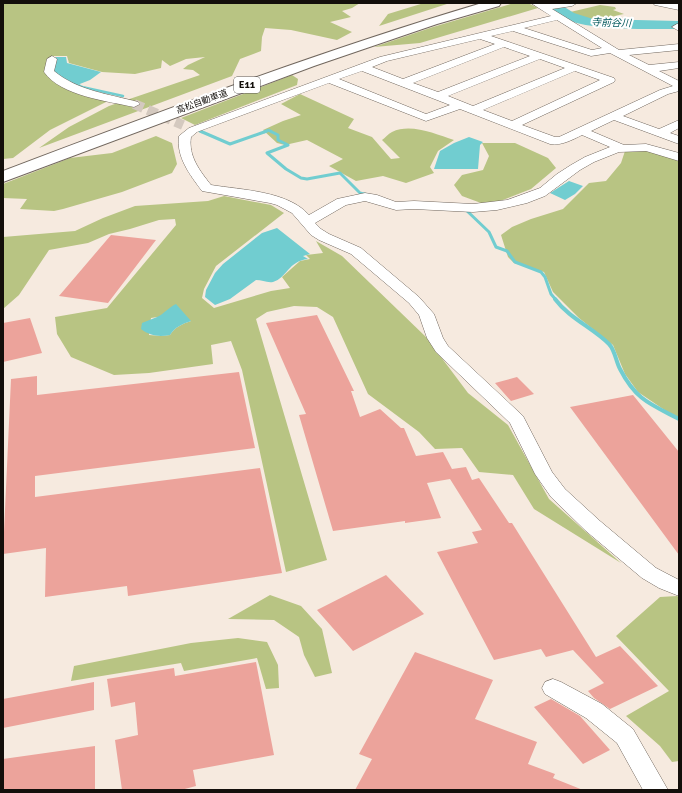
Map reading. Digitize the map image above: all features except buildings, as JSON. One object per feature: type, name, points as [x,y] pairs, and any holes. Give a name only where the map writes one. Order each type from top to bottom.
[{"type":"highway","points":[[369,35],[462,3]]},
{"type":"highway","name":"高松自動車道","points":[[3,167],[369,35],[476,3]]},
{"type":"highway","name":"高松自動車道","points":[[3,177],[274,75],[381,38],[495,3]]},
{"type":"street","points":[[546,5],[572,3]]},
{"type":"street","points":[[658,3],[679,7]]},
{"type":"street","points":[[546,5],[559,17],[614,52],[679,87]]},
{"type":"street","points":[[559,17],[384,59],[188,128],[183,143],[186,153],[197,175],[207,188],[282,202],[297,210],[316,232],[356,251],[414,300],[426,314],[435,338],[442,349],[516,420],[544,474],[558,493],[593,526],[649,573],[666,583],[679,588]]},
{"type":"street","points":[[514,28],[591,53],[679,48]]},
{"type":"street","points":[[481,36],[610,80],[512,125]]},
{"type":"street","points":[[403,83],[504,44]]},
{"type":"street","points":[[438,96],[539,56]]},
{"type":"street","points":[[52,59],[49,72],[62,84],[134,104]]},
{"type":"street","points":[[646,69],[679,65]]},
{"type":"street","points":[[362,67],[554,141],[562,140],[664,92],[679,87]]},
{"type":"street","points":[[473,110],[574,68]]},
{"type":"street","points":[[329,79],[426,118],[460,105]]},
{"type":"street","points":[[613,116],[679,140]]},
{"type":"street","points":[[660,133],[679,123]]},
{"type":"street","points":[[582,131],[622,148]]},
{"type":"street","points":[[307,222],[339,203],[365,197],[372,197],[393,206],[482,208],[507,204],[544,191],[584,162],[603,152],[622,148],[650,147],[664,150],[679,157]]},
{"type":"street","points":[[553,688],[594,711],[625,736],[656,790]]},
{"type":"green space","points":[[3,3],[360,3],[352,8],[342,11],[351,17],[330,22],[352,32],[337,40],[291,30],[265,28],[262,37],[261,51],[240,59],[232,76],[39,148],[69,127],[109,106],[200,75],[193,70],[183,69],[205,57],[186,59],[170,66],[162,60],[161,68],[135,74],[102,72],[69,63],[67,56],[53,56],[48,64],[47,73],[112,99],[50,130],[13,158],[3,159]]},
{"type":"green space","points":[[424,3],[450,3],[379,26],[388,14]]},
{"type":"green space","points":[[514,3],[528,3],[538,8],[420,43],[374,47],[433,27]]},
{"type":"green space","points":[[600,5],[615,7],[616,9],[613,10],[624,14],[588,20],[574,17],[566,13]]},
{"type":"green space","points":[[292,75],[298,79],[297,85],[195,125],[181,118]]},
{"type":"green space","points":[[300,94],[354,119],[348,128],[372,137],[391,159],[400,158],[382,140],[391,133],[399,130],[423,130],[454,140],[438,151],[430,167],[434,173],[406,183],[383,176],[356,181],[329,166],[343,159],[307,140],[285,145],[277,143],[263,130],[301,115],[281,104]]},
{"type":"green space","points":[[156,136],[172,143],[177,164],[172,173],[122,192],[54,211],[20,209],[27,199],[3,198],[3,184],[70,158],[112,153]]},
{"type":"green space","points":[[482,143],[515,143],[548,158],[556,168],[531,189],[495,203],[481,203],[462,196],[454,185],[462,175],[483,170],[489,156]]},
{"type":"green space","points":[[643,150],[679,160],[679,418],[638,392],[625,374],[613,345],[579,318],[553,292],[544,272],[514,263],[508,257],[501,235],[512,227],[531,219],[563,209],[589,183],[606,181],[621,163],[625,151]]},
{"type":"green space","points":[[224,196],[271,205],[284,213],[216,266],[204,289],[202,298],[214,308],[271,291],[290,288],[282,277],[300,261],[310,259],[306,255],[323,253],[316,241],[342,256],[426,337],[468,393],[508,425],[549,499],[621,563],[534,509],[513,475],[479,472],[462,448],[435,449],[419,432],[368,394],[333,317],[317,307],[294,306],[267,312],[256,319],[327,560],[286,572],[242,370],[231,341],[211,345],[213,364],[149,373],[114,375],[71,357],[57,334],[55,317],[107,308],[176,225],[175,219],[159,220],[109,234],[88,243],[49,250],[19,295],[3,309],[3,237],[75,231],[103,218],[135,206],[208,201]],"holes":[[[157,317],[191,321],[179,326],[170,335],[149,335],[151,318]]]},
{"type":"green space","points":[[270,595],[301,606],[322,629],[332,673],[315,677],[304,655],[299,637],[274,620],[228,619]]},
{"type":"green space","points":[[660,597],[679,597],[679,761],[672,762],[660,746],[626,716],[669,691],[616,636]]},
{"type":"green space","points":[[238,638],[267,642],[278,665],[279,688],[266,689],[257,658],[184,671],[181,663],[71,681],[74,666],[191,643]]},
{"type":"water","points":[[56,57],[66,57],[67,63],[101,72],[90,80],[72,87],[51,72],[52,62]]},
{"type":"water","points":[[469,137],[483,142],[480,145],[478,169],[434,169],[440,151]]},
{"type":"water","points":[[569,181],[583,186],[575,194],[565,200],[550,193]]},
{"type":"water","points":[[277,228],[310,254],[303,256],[308,259],[301,260],[296,263],[278,280],[271,282],[256,280],[230,299],[215,305],[205,297],[206,290],[215,273],[223,264],[262,233]]},
{"type":"water","points":[[176,304],[191,321],[179,326],[170,335],[155,335],[141,329],[142,323],[160,316]]},
{"type":"waterway","name":"寺前谷川","points":[[549,3],[570,16],[587,22],[679,25]]},
{"type":"waterway","points":[[75,83],[82,87],[123,96]]},
{"type":"waterway","points":[[264,132],[269,130],[272,132]]},
{"type":"waterway","points":[[202,132],[200,131],[230,144],[267,131]]},
{"type":"waterway","points":[[272,132],[278,135],[278,140],[288,145],[267,153],[286,169],[301,178],[307,179],[340,173],[360,193],[368,195]]},
{"type":"waterway","points":[[465,209],[489,232],[496,247],[507,251],[515,262],[541,272],[545,277],[551,294],[556,300]]},
{"type":"waterway","points":[[555,299],[567,312],[609,344],[613,349],[619,366],[626,379],[638,394],[652,405],[679,419]]},
{"type":"tunnel","points":[[134,104],[183,125]]}]
